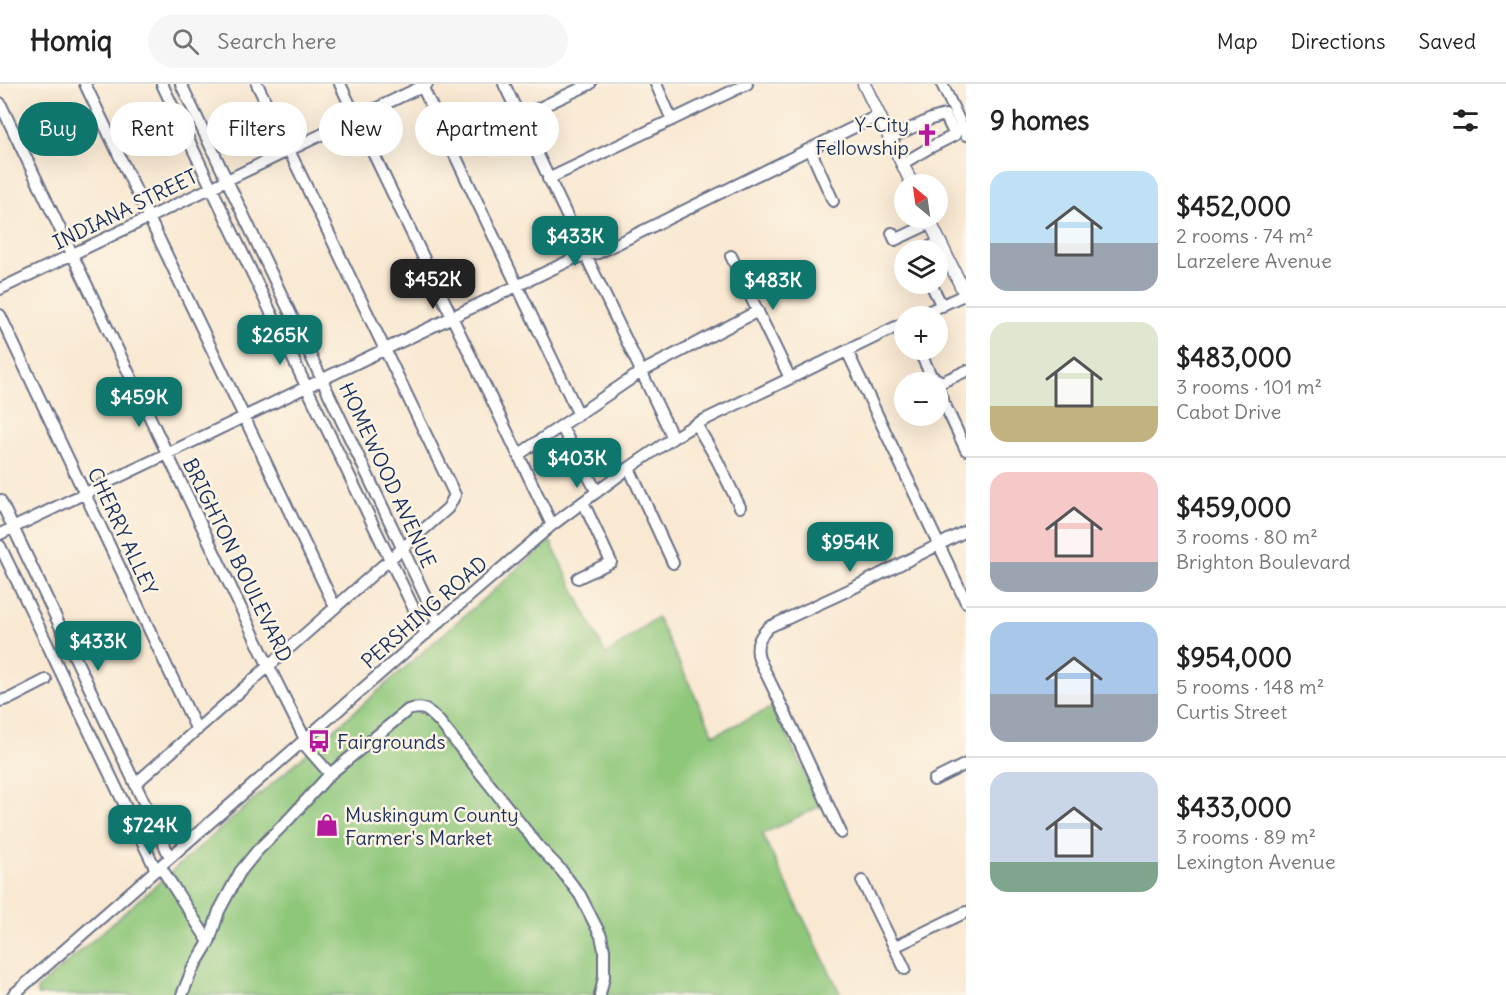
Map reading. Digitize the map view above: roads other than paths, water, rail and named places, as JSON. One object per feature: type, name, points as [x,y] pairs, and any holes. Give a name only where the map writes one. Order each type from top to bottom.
[{"type":"main road","points":[[864,84],[907,174]]},
{"type":"main road","points":[[948,258],[966,295]]},
{"type":"street","points":[[85,84],[335,607]]},
{"type":"street","name":"HOMEWOOD AVENUE","points":[[162,84],[426,634]]},
{"type":"street","name":"HOMEWOOD AVENUE","points":[[181,84],[438,622]]},
{"type":"street","points":[[257,84],[266,102]]},
{"type":"street","points":[[340,84],[348,102]]},
{"type":"street","points":[[504,84],[512,102]]},
{"type":"street","points":[[551,102],[590,84]]},
{"type":"street","points":[[656,84],[672,120]]},
{"type":"street","points":[[548,179],[747,84]]},
{"type":"street","points":[[942,84],[966,135]]},
{"type":"street","points":[[424,85],[578,413]]},
{"type":"street","name":"INDIANA STREET","points":[[389,102],[424,85]]},
{"type":"street","name":"BRIGHTON BOULEVARD","points":[[0,103],[304,741],[330,774]]},
{"type":"street","points":[[0,534],[573,258],[598,253],[879,115]]},
{"type":"street","points":[[890,138],[945,115],[955,135],[902,164]]},
{"type":"street","points":[[810,149],[832,201]]},
{"type":"street","name":"INDIANA STREET","points":[[0,289],[277,156]]},
{"type":"street","points":[[135,784],[448,508],[455,495],[292,156]]},
{"type":"street","points":[[374,156],[552,525]]},
{"type":"street","points":[[537,156],[673,438]]},
{"type":"street","points":[[892,233],[895,240],[915,228]]},
{"type":"street","points":[[731,256],[790,378]]},
{"type":"street","points":[[937,294],[942,306],[966,295]]},
{"type":"street","points":[[518,455],[641,372],[758,311]]},
{"type":"street","name":"CHERRY ALLEY","points":[[0,315],[197,730]]},
{"type":"street","name":"PERSHING ROAD","points":[[13,995],[438,622],[552,525],[629,468],[696,424],[894,329]]},
{"type":"street","points":[[847,351],[966,602]]},
{"type":"street","points":[[948,379],[966,371]]},
{"type":"street","points":[[948,411],[966,450]]},
{"type":"street","points":[[696,424],[740,507]]},
{"type":"street","points":[[561,426],[597,492]]},
{"type":"street","points":[[629,468],[674,563]]},
{"type":"street","points":[[0,500],[170,857]]},
{"type":"street","points":[[578,578],[611,562],[583,502]]},
{"type":"street","points":[[841,833],[794,729],[759,659],[756,650],[758,640],[769,627],[966,531]]},
{"type":"street","points":[[0,546],[158,868],[209,942]]},
{"type":"street","points":[[0,701],[11,698],[46,680]]},
{"type":"street","points":[[182,995],[192,970],[209,942],[219,911],[240,872],[257,851],[330,774],[408,710],[417,707],[425,708],[440,721],[580,895],[601,936],[604,950],[604,977],[600,995]]},
{"type":"street","points":[[934,780],[966,764]]},
{"type":"street","points":[[862,881],[905,969]]},
{"type":"street","points":[[894,947],[966,912]]},
{"type":"place","name":"Y-City Fellowship","points":[[927,135]]},
{"type":"place","name":"Fairgrounds","points":[[319,741]]},
{"type":"place","name":"Muskingum County Farmer's Market","points":[[327,825]]}]
